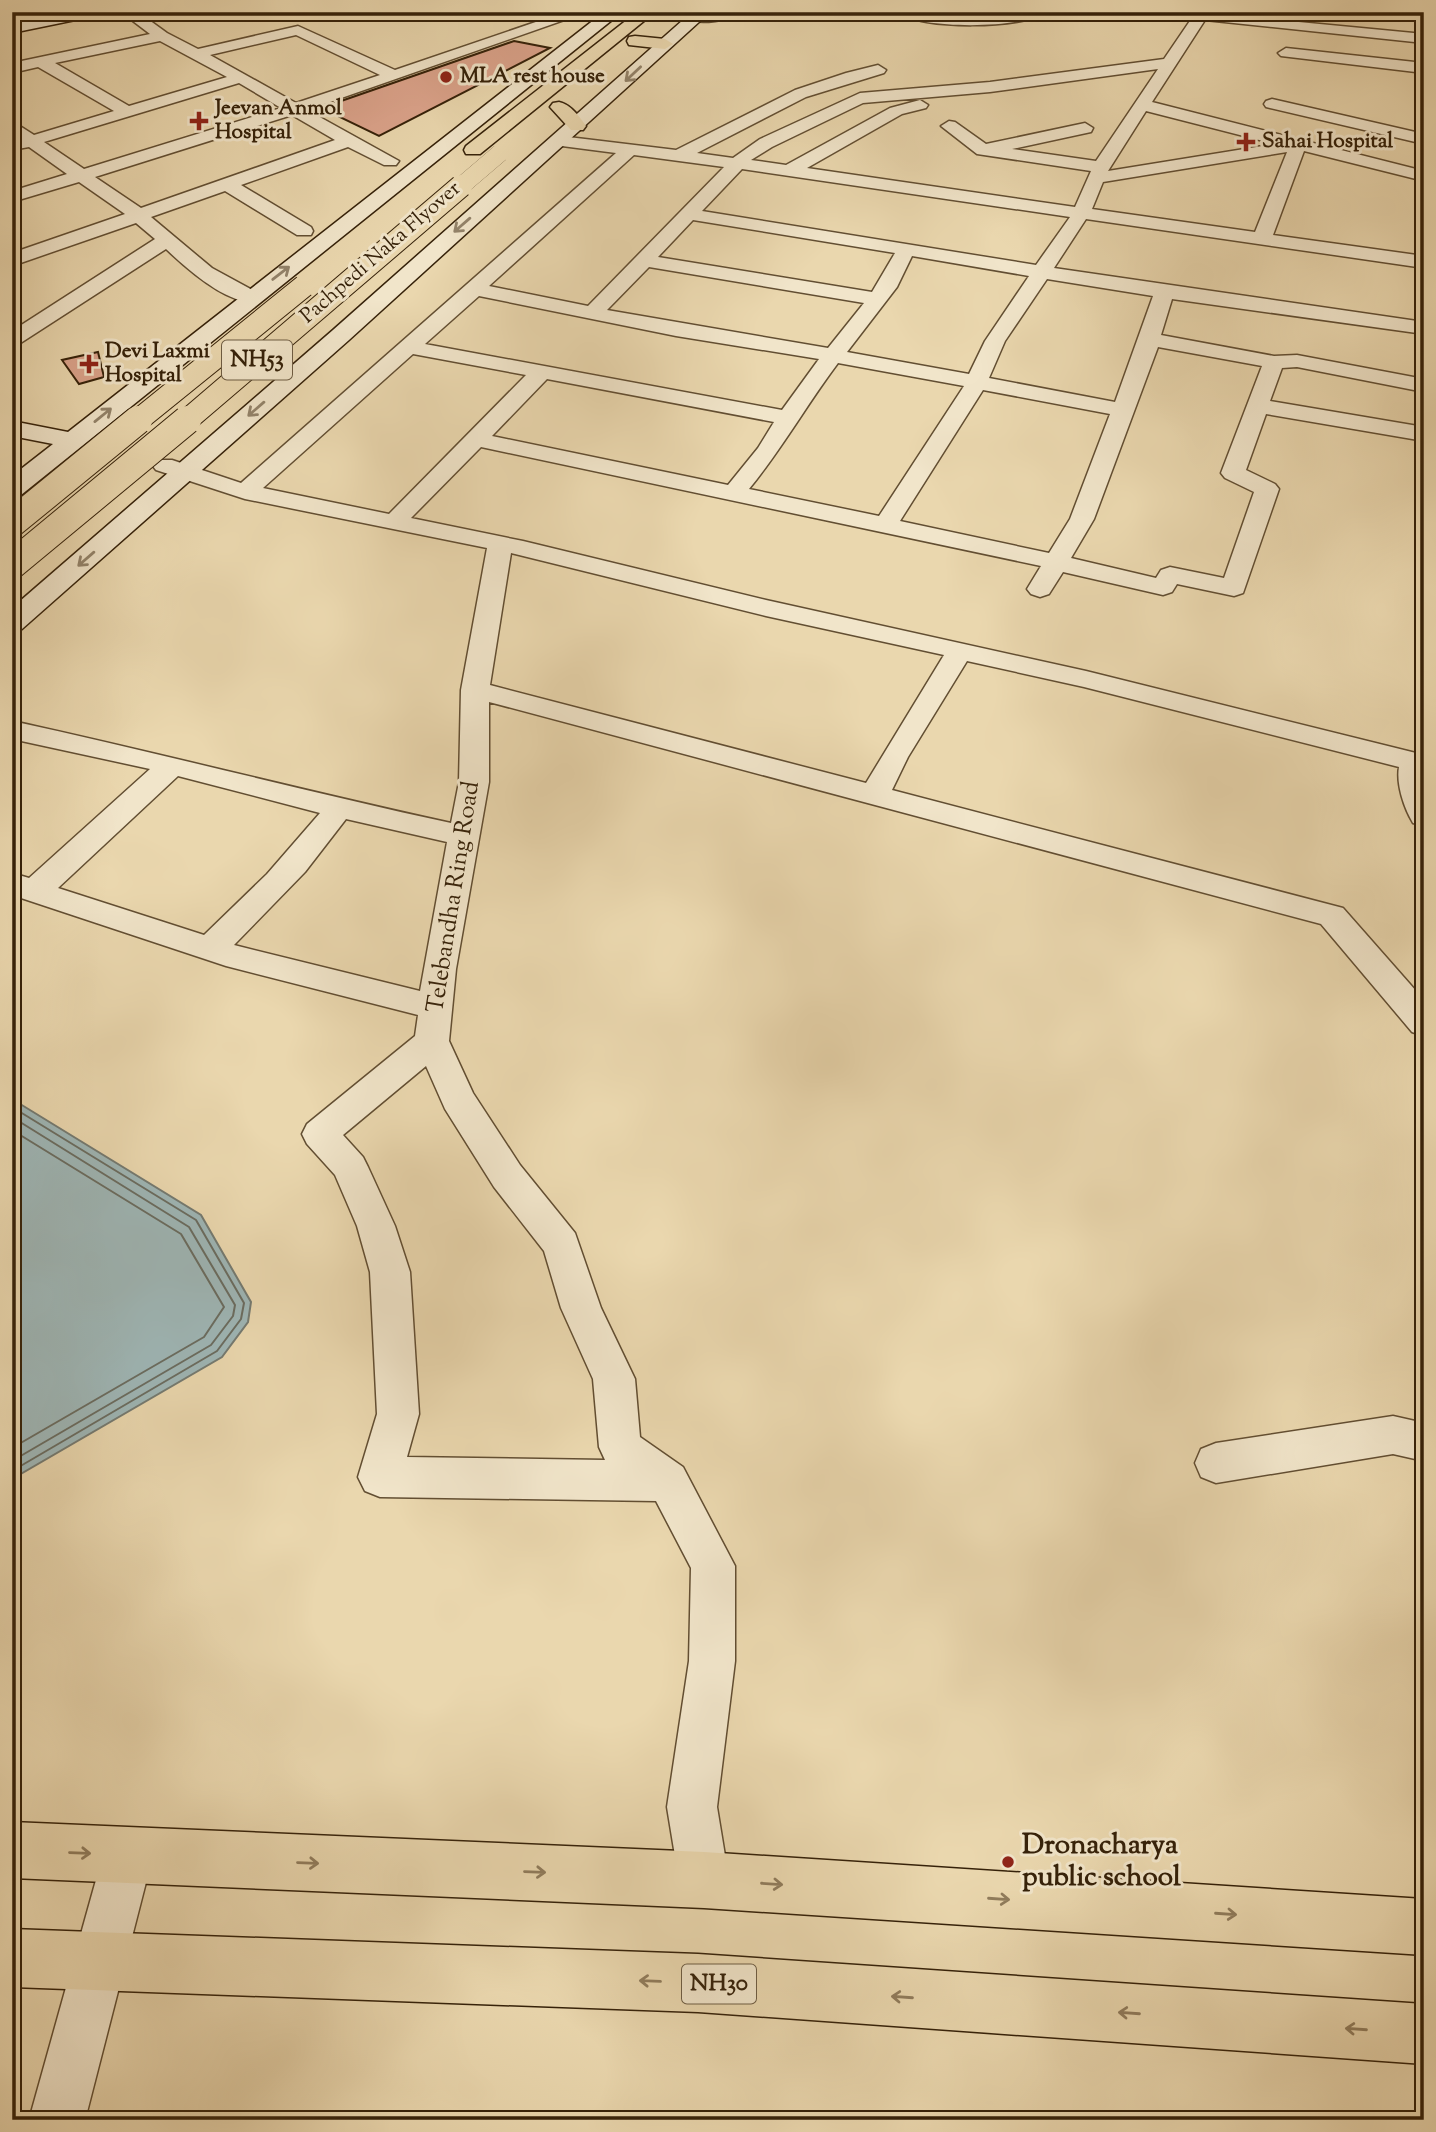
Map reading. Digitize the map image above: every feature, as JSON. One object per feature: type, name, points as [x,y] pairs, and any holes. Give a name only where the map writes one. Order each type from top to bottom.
[{"type":"highway","name":"Pachpedi Naka Flyover","points":[[399,210],[466,142],[508,122],[654,16]]},
{"type":"highway","points":[[597,74],[635,41],[654,16]]},
{"type":"highway","points":[[635,41],[666,44]]},
{"type":"highway","points":[[540,122],[564,102],[568,133]]},
{"type":"highway","name":"Pachpedi Naka Flyover","points":[[12,565],[132,467],[520,138]]},
{"type":"highway","name":"Pachpedi Naka Flyover","points":[[12,523],[325,269]]},
{"type":"highway","points":[[12,1850],[704,1880],[1424,1927]]},
{"type":"highway","name":"NH30","points":[[12,1958],[101,1964],[698,1983],[1424,2034]]},
{"type":"main road","points":[[12,28],[90,12]]},
{"type":"main road","points":[[12,488],[79,442],[251,297],[466,142],[614,12]]},
{"type":"main road","points":[[12,622],[174,468],[568,133],[699,15]]},
{"type":"main road","points":[[12,428],[79,442]]},
{"type":"street","points":[[128,12],[162,36],[277,97],[292,110],[390,161]]},
{"type":"street","points":[[12,197],[292,110],[580,12]]},
{"type":"street","points":[[699,15],[736,12]]},
{"type":"street","points":[[905,12],[918,16],[988,21],[1038,12]]},
{"type":"street","points":[[984,150],[1103,133],[1142,105],[1202,14],[1293,25],[1383,29],[1424,39]]},
{"type":"street","points":[[1280,72],[1293,25]]},
{"type":"street","points":[[197,54],[298,30],[393,75]]},
{"type":"street","points":[[12,68],[162,36]]},
{"type":"street","points":[[1286,53],[1424,68]]},
{"type":"street","points":[[41,62],[128,112]]},
{"type":"street","points":[[593,313],[689,214],[740,164],[766,143],[860,98],[1021,83],[1169,63]]},
{"type":"street","points":[[679,156],[779,103],[851,75],[878,70]]},
{"type":"street","points":[[12,147],[239,78]]},
{"type":"street","points":[[1021,83],[1042,98]]},
{"type":"street","points":[[1251,133],[1264,124],[1273,99],[1424,139]]},
{"type":"street","points":[[789,171],[896,111],[930,104]]},
{"type":"street","points":[[1142,105],[1424,176]]},
{"type":"street","points":[[1064,113],[1103,133]]},
{"type":"street","points":[[12,126],[138,215],[233,291],[251,297]]},
{"type":"street","points":[[949,126],[984,150],[1099,172],[1298,145]]},
{"type":"street","points":[[568,133],[630,150],[1424,262]]},
{"type":"street","points":[[885,525],[976,384],[995,341],[1082,212],[1099,172],[1103,133]]},
{"type":"street","points":[[12,260],[348,141]]},
{"type":"street","points":[[1262,238],[1298,145]]},
{"type":"street","points":[[245,492],[630,150]]},
{"type":"street","points":[[227,184],[303,230]]},
{"type":"street","points":[[689,214],[1164,292],[1424,328]]},
{"type":"street","points":[[12,340],[167,240]]},
{"type":"street","points":[[734,493],[768,451],[831,355],[887,287],[907,248]]},
{"type":"street","points":[[644,260],[877,299]]},
{"type":"street","points":[[474,289],[676,330],[831,355],[1124,410]]},
{"type":"street","points":[[1040,589],[1082,519],[1124,410],[1164,292]]},
{"type":"street","points":[[1149,339],[1275,362],[1297,361],[1424,386]]},
{"type":"street","points":[[409,347],[788,418]]},
{"type":"street","points":[[475,439],[885,525],[1163,587],[1170,575],[1234,588],[1267,489],[1233,473],[1275,362]]},
{"type":"street","points":[[394,522],[542,372]]},
{"type":"street","points":[[1258,406],[1424,434]]},
{"type":"street","points":[[174,468],[245,492],[500,543],[765,608],[1086,679],[1419,763],[1412,777],[1424,816]]},
{"type":"street","name":"Telebandha Ring Road","points":[[500,543],[475,690],[474,782],[439,969],[434,1024],[458,1099],[507,1176],[561,1244],[581,1308],[614,1380],[620,1447],[668,1481],[713,1566],[712,1661],[692,1807],[704,1880]]},
{"type":"street","points":[[875,794],[960,651]]},
{"type":"street","points":[[475,690],[1332,915],[1424,1024]]},
{"type":"street","points":[[12,730],[172,765],[339,808],[464,836]]},
{"type":"street","points":[[23,888],[172,765]]},
{"type":"street","points":[[209,950],[265,896],[339,808]]},
{"type":"street","points":[[23,888],[434,1024],[320,1134],[350,1167],[376,1226],[390,1272],[398,1413],[380,1477],[668,1481]]},
{"type":"street","points":[[1216,1463],[1394,1435],[1424,1442]]},
{"type":"street","points":[[57,2120],[101,1964],[128,1855]]},
{"type":"water","points":[[12,1099],[201,1215],[251,1302],[248,1322],[222,1357],[12,1479]]},
{"type":"building","name":"MLA rest house","points":[[514,41],[550,48],[379,136],[321,108]]},
{"type":"building","points":[[98,352],[104,377],[79,384],[62,360]]},
{"type":"place","name":"MLA rest house","points":[[446,77]]},
{"type":"place","name":"Jeevan Anmol Hospital","points":[[199,121]]},
{"type":"place","name":"Sahai Hospital","points":[[1246,142]]},
{"type":"place","name":"Devi Laxmi Hospital","points":[[89,364]]},
{"type":"place","name":"Dronacharya public school","points":[[1008,1862]]}]
